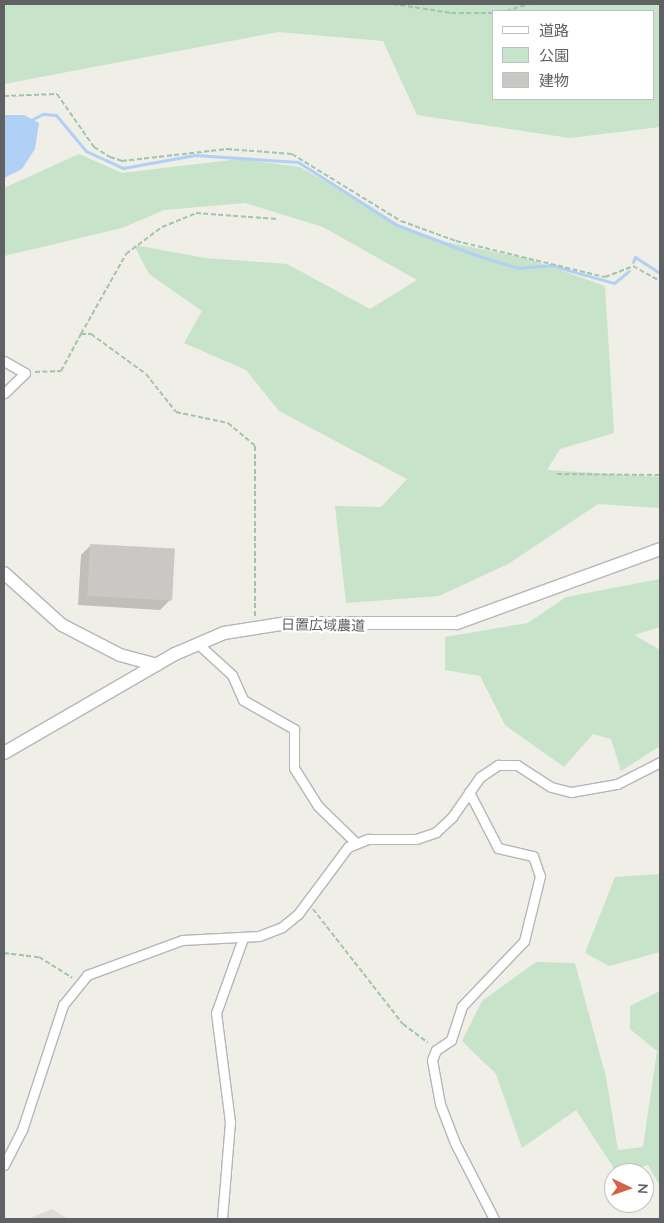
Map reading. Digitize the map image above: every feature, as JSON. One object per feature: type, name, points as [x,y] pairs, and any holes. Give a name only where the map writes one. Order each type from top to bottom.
[{"type":"street","points":[[4,361],[25,373],[4,392]]},
{"type":"street","name":"日置広域農道","points":[[4,752],[197,643],[254,626],[457,623],[660,549]]},
{"type":"street","points":[[4,574],[62,625],[120,655],[157,665]]},
{"type":"street","points":[[197,643],[232,675],[243,700],[294,729],[294,768],[318,806],[356,843]]},
{"type":"street","points":[[4,1165],[22,1130],[63,1006],[78,982],[105,966],[182,940],[243,938],[282,927],[306,904],[334,860],[356,843],[427,836],[444,826],[470,792],[498,765],[517,765],[551,787],[571,792],[617,784],[660,762]]},
{"type":"street","points":[[470,792],[498,848],[533,856],[540,876],[524,941],[462,1006],[451,1040],[436,1050],[432,1060],[440,1104],[494,1219]]},
{"type":"street","points":[[222,1219],[230,1122],[216,1013],[243,938]]},
{"type":"path","points":[[393,4],[451,13],[492,14]]},
{"type":"path","points":[[509,10],[529,4]]},
{"type":"path","points":[[4,96],[57,94],[94,146],[122,161],[227,148],[292,154],[401,221],[456,241],[605,277],[633,266],[648,270],[660,281]]},
{"type":"path","points":[[25,373],[61,371],[126,254],[162,227],[196,213],[277,219]]},
{"type":"path","points":[[81,334],[91,334],[146,374],[176,412],[228,423],[255,446],[254,626]]},
{"type":"path","points":[[556,474],[660,475]]},
{"type":"path","points":[[306,904],[404,1024],[436,1050]]},
{"type":"path","points":[[4,953],[39,957],[78,982]]},
{"type":"shaded area","points":[[52,1209],[68,1219],[28,1219]]},
{"type":"green space","points":[[4,4],[660,4],[660,127],[570,138],[417,115],[383,41],[278,32],[4,84]]},
{"type":"green space","points":[[79,154],[122,173],[240,159],[300,167],[399,225],[446,242],[529,259],[605,286],[614,433],[560,449],[547,470],[660,477],[660,508],[598,504],[508,564],[439,596],[346,603],[335,506],[381,507],[407,479],[279,411],[246,370],[184,343],[202,311],[149,274],[134,245],[205,258],[287,264],[370,309],[417,280],[323,227],[245,203],[164,210],[122,228],[4,256],[4,188]]},
{"type":"green space","points":[[660,579],[660,627],[634,635],[660,650],[660,746],[621,771],[611,739],[593,734],[564,767],[505,725],[480,676],[445,670],[445,637],[528,623],[566,597]]},
{"type":"green space","points":[[660,874],[660,952],[609,966],[585,953],[615,877]]},
{"type":"green space","points":[[536,962],[575,963],[606,1077],[618,1150],[643,1147],[657,1051],[630,1029],[630,1006],[660,991],[660,1186],[654,1176],[654,1163],[610,1163],[576,1110],[522,1148],[496,1074],[462,1041],[482,1001]]},
{"type":"water","points":[[4,115],[24,115],[39,123],[35,149],[22,169],[4,178]]},
{"type":"building","points":[[90,544],[175,548],[172,600],[87,596]]},
{"type":"waterway","points":[[29,121],[43,114],[56,115],[86,151],[123,168],[195,155],[298,162],[397,225],[473,254],[518,268],[550,265],[614,283],[629,271]]},
{"type":"waterway","points":[[633,262],[635,257],[660,273]]}]
